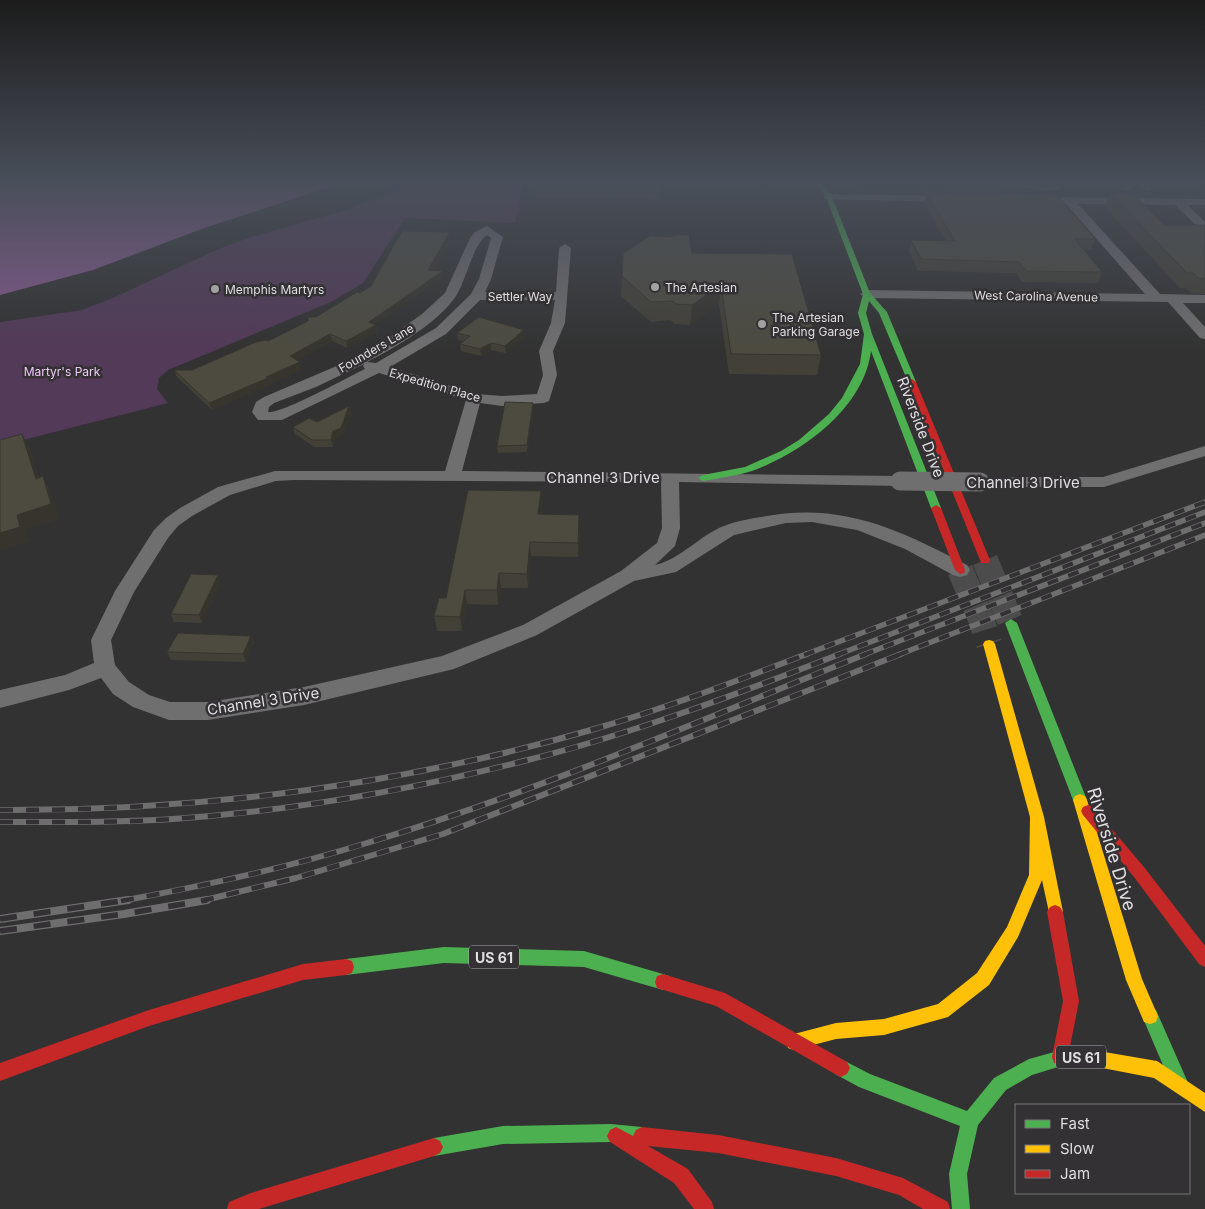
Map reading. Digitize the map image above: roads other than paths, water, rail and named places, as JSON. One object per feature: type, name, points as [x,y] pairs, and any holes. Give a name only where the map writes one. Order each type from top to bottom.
[{"type":"main road","name":"Riverside Drive","points":[[845,237],[867,294],[883,312],[985,560]]},
{"type":"main road","name":"Riverside Drive","points":[[867,294],[862,313],[868,334],[960,570]]},
{"type":"main road","points":[[703,478],[747,469],[765,463],[786,453],[811,435],[828,419],[850,393],[864,364],[868,334]]},
{"type":"main road","name":"Riverside Drive","points":[[1011,623],[1081,802],[1134,980],[1180,1085]]},
{"type":"main road","points":[[989,644],[1038,817],[1071,1000],[1060,1057]]},
{"type":"main road","points":[[1081,802],[1139,872],[1205,959]]},
{"type":"main road","points":[[794,1042],[836,1031],[884,1027],[942,1011],[983,979],[1013,932],[1036,875],[1038,817]]},
{"type":"main road","name":"US 61","points":[[0,1072],[149,1018],[303,972],[444,955],[584,959],[719,998],[865,1081],[970,1121],[1000,1084],[1029,1068],[1060,1057],[1087,1057],[1157,1070],[1205,1103]]},
{"type":"main road","points":[[961,1209],[958,1174],[970,1121]]},
{"type":"main road","points":[[236,1209],[251,1202],[420,1150],[503,1135],[610,1133],[718,1144],[836,1167],[902,1188],[941,1209]]},
{"type":"main road","points":[[610,1133],[681,1176],[705,1209]]},
{"type":"street","name":"Founders Lane","points":[[477,237],[453,291],[439,306],[410,330],[357,362],[269,400],[262,405],[260,412],[264,417],[276,417],[378,368],[441,331],[477,296],[485,279],[497,237]]},
{"type":"street","points":[[1106,237],[1155,297]]},
{"type":"street","points":[[562,296],[565,248]]},
{"type":"street","name":"West Carolina Avenue","points":[[867,294],[1205,298]]},
{"type":"street","name":"Settler Way","points":[[477,296],[562,296]]},
{"type":"street","name":"Expedition Place","points":[[357,362],[474,398],[502,401],[544,398],[550,374],[546,351],[558,323],[562,296]]},
{"type":"street","points":[[1171,298],[1205,335]]},
{"type":"street","points":[[452,476],[474,398]]},
{"type":"street","name":"Channel 3 Drive","points":[[628,576],[530,630],[446,663],[336,689],[242,707],[208,711],[169,711],[141,701],[121,688],[105,667],[101,640],[125,591],[161,534],[172,522],[224,491],[275,476],[670,477],[1104,482],[1205,451]]},
{"type":"street","points":[[628,576],[666,546],[671,528],[670,477]]},
{"type":"street","points":[[628,576],[668,568],[729,531],[790,516],[843,519],[860,524],[900,540],[960,570]]},
{"type":"street","points":[[0,699],[68,682],[105,667]]},
{"type":"tunnel","points":[[985,560],[1011,623]]},
{"type":"tunnel","points":[[960,570],[981,619],[989,644]]},
{"type":"railway","points":[[804,655],[1205,502]]},
{"type":"railway","points":[[837,655],[1205,512]]},
{"type":"railway","points":[[863,655],[1205,523]]},
{"type":"railway","points":[[898,655],[1205,535]]},
{"type":"railway","points":[[0,810],[150,806],[224,800],[372,780],[445,766],[518,750],[618,722],[807,654]]},
{"type":"railway","points":[[0,822],[109,822],[173,819],[261,811],[391,791],[520,762],[641,727],[840,654]]},
{"type":"railway","points":[[121,901],[214,883],[275,868],[337,852],[430,823],[618,754],[866,654]]},
{"type":"railway","points":[[201,901],[296,878],[443,834],[901,654]]},
{"type":"railway","points":[[0,919],[128,900]]},
{"type":"railway","points":[[0,931],[124,914],[207,900]]},
{"type":"place","name":"The Artesian","points":[[655,287]]},
{"type":"place","name":"Memphis Martyrs","points":[[215,289]]},
{"type":"place","name":"The Artesian Parking Garage","points":[[762,324]]},
{"type":"park label","name":"Martyr's Park","points":[[62,371]]}]
